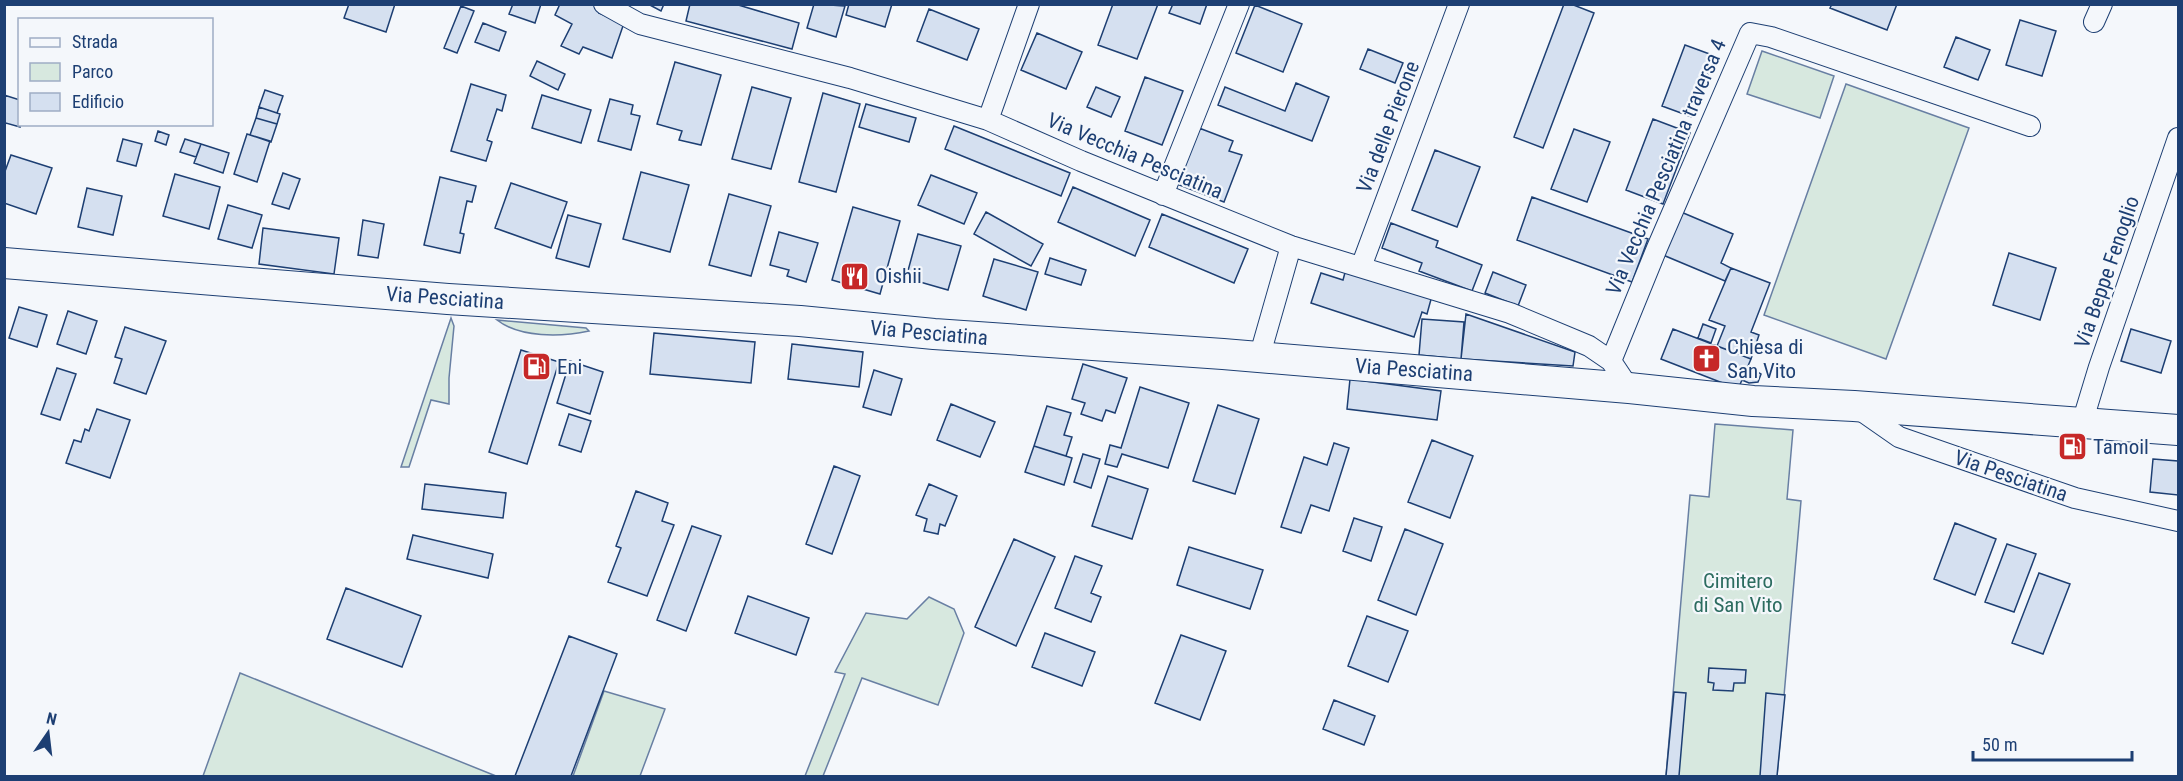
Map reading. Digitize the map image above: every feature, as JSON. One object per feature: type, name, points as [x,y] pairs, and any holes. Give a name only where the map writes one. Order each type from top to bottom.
[{"type":"main road","name":"Via Pesciatina","points":[[4,263],[448,299],[800,321],[933,334],[1259,357],[1629,387],[1753,401],[1854,406],[2178,430]]},
{"type":"street","name":"Via Vecchia Pesciatina","points":[[604,4],[640,24],[850,78],[988,120],[1163,195],[1291,246],[1510,313],[1589,346],[1611,361],[1629,387]]},
{"type":"street","points":[[988,120],[1029,4]]},
{"type":"street","points":[[1163,195],[1239,4]]},
{"type":"street","name":"Via delle Pierone","points":[[1361,267],[1459,4]]},
{"type":"street","name":"Via Vecchia Pesciatina traversa 4","points":[[1611,361],[1750,33],[1771,37],[2030,126]]},
{"type":"street","name":"Via Beppe Fenoglio","points":[[2082,423],[2178,138]]},
{"type":"street","points":[[1259,357],[1291,246]]},
{"type":"street","name":"Via Pesciatina","points":[[1854,406],[1899,437],[2075,498],[2178,521]]},
{"type":"green space","points":[[1762,51],[1834,76],[1820,118],[1747,94]]},
{"type":"green space","points":[[1846,84],[1969,128],[1886,359],[1764,315]]},
{"type":"green space","points":[[451,318],[454,326],[449,404],[431,400],[409,467],[401,467]]},
{"type":"green space","points":[[497,320],[586,328],[589,331],[554,335],[529,333],[506,326]]},
{"type":"green space","name":"Cimitero di San Vito","points":[[1715,424],[1793,430],[1787,499],[1801,501],[1777,776],[1666,776],[1690,495],[1709,497]]},
{"type":"green space","points":[[929,597],[954,609],[964,633],[938,705],[862,678],[823,776],[805,776],[845,674],[835,672],[866,613],[907,619]]},
{"type":"green space","points":[[240,673],[496,776],[203,776]]},
{"type":"green space","points":[[604,691],[665,709],[640,776],[573,776]]},
{"type":"building","points":[[349,4],[395,4],[386,32],[344,18]]},
{"type":"building","points":[[513,4],[541,4],[535,23],[509,14]]},
{"type":"building","points":[[560,4],[597,4],[602,7],[599,13],[624,23],[612,58],[583,47],[579,54],[561,46],[572,24],[555,15]]},
{"type":"building","points":[[648,4],[664,4],[661,11]]},
{"type":"building","points":[[690,4],[735,4],[799,23],[792,49],[686,21]]},
{"type":"building","points":[[814,4],[845,6],[836,37],[807,28]]},
{"type":"building","points":[[849,4],[892,4],[885,27],[846,15]]},
{"type":"building","points":[[1113,4],[1158,4],[1137,59],[1098,45]]},
{"type":"building","points":[[1173,4],[1207,4],[1200,24],[1169,13]]},
{"type":"building","points":[[1564,4],[1571,4],[1594,13],[1543,148],[1514,137]]},
{"type":"building","points":[[1832,4],[1897,4],[1887,30],[1830,8]]},
{"type":"building","points":[[1255,5],[1302,24],[1283,72],[1236,53]]},
{"type":"building","points":[[461,6],[474,11],[457,53],[444,48]]},
{"type":"building","points":[[929,9],[979,29],[967,60],[917,41]]},
{"type":"building","points":[[2020,20],[2056,31],[2042,76],[2006,65]]},
{"type":"building","points":[[483,23],[506,32],[499,51],[475,42]]},
{"type":"building","points":[[1037,33],[1082,52],[1066,89],[1021,70]]},
{"type":"building","points":[[1956,37],[1990,50],[1978,80],[1944,67]]},
{"type":"building","points":[[1685,45],[1715,56],[1692,117],[1662,106]]},
{"type":"building","points":[[1368,49],[1403,63],[1395,83],[1360,69]]},
{"type":"building","points":[[537,61],[565,74],[558,90],[530,76]]},
{"type":"building","points":[[675,62],[721,75],[701,145],[679,140],[682,131],[657,124]]},
{"type":"building","points":[[1145,77],[1183,91],[1162,145],[1125,131]]},
{"type":"building","points":[[1296,83],[1329,97],[1312,141],[1218,105],[1225,87],[1285,111]]},
{"type":"building","points":[[471,84],[506,95],[502,111],[497,109],[487,140],[492,142],[486,161],[451,151]]},
{"type":"building","points":[[752,87],[791,98],[771,169],[732,159]]},
{"type":"building","points":[[1096,87],[1120,97],[1111,117],[1087,107]]},
{"type":"building","points":[[265,90],[283,96],[277,113],[259,107]]},
{"type":"building","points":[[823,93],[860,104],[836,192],[799,182]]},
{"type":"building","points":[[4,95],[18,99],[18,126],[20,127],[6,123],[4,126]]},
{"type":"building","points":[[542,95],[591,110],[581,143],[532,128]]},
{"type":"building","points":[[610,99],[633,105],[631,114],[640,116],[631,150],[598,141]]},
{"type":"building","points":[[866,104],[916,118],[909,142],[859,127]]},
{"type":"building","points":[[259,107],[280,114],[277,124],[256,118]]},
{"type":"building","points":[[256,118],[277,124],[271,142],[250,135]]},
{"type":"building","points":[[1653,119],[1690,133],[1663,204],[1626,190]]},
{"type":"building","points":[[954,126],[1070,173],[1061,196],[945,149]]},
{"type":"building","points":[[1199,128],[1233,141],[1229,151],[1242,155],[1224,202],[1177,184]]},
{"type":"building","points":[[1574,129],[1610,142],[1587,202],[1551,189]]},
{"type":"building","points":[[158,131],[169,135],[166,145],[155,141]]},
{"type":"building","points":[[247,134],[270,141],[257,182],[234,174]]},
{"type":"building","points":[[123,139],[142,144],[136,166],[117,161]]},
{"type":"building","points":[[185,139],[201,144],[196,157],[180,152]]},
{"type":"building","points":[[201,144],[229,153],[223,173],[194,163]]},
{"type":"building","points":[[1435,150],[1480,167],[1457,227],[1412,210]]},
{"type":"building","points":[[11,155],[52,168],[36,214],[4,203],[4,174]]},
{"type":"building","points":[[641,172],[689,185],[670,252],[623,239]]},
{"type":"building","points":[[283,173],[300,179],[289,209],[272,204]]},
{"type":"building","points":[[175,174],[220,187],[209,229],[163,216]]},
{"type":"building","points":[[931,175],[977,193],[964,224],[918,205]]},
{"type":"building","points":[[440,177],[476,186],[472,202],[467,201],[460,233],[464,234],[460,253],[424,245]]},
{"type":"building","points":[[511,183],[567,202],[551,248],[495,228]]},
{"type":"building","points":[[1073,187],[1150,220],[1135,256],[1058,222]]},
{"type":"building","points":[[87,188],[122,196],[113,235],[78,227]]},
{"type":"building","points":[[729,194],[771,206],[751,276],[709,265]]},
{"type":"building","points":[[1532,197],[1648,239],[1632,282],[1517,240]]},
{"type":"building","points":[[228,205],[262,215],[252,248],[218,239]]},
{"type":"building","points":[[853,207],[900,221],[880,294],[832,280]]},
{"type":"building","points":[[986,212],[1043,244],[1031,266],[974,234]]},
{"type":"building","points":[[1681,212],[1733,234],[1721,263],[1731,268],[1725,281],[1663,255]]},
{"type":"building","points":[[1162,214],[1248,249],[1234,283],[1149,247]]},
{"type":"building","points":[[568,215],[601,224],[589,267],[556,258]]},
{"type":"building","points":[[363,220],[384,224],[378,258],[358,255]]},
{"type":"building","points":[[1391,223],[1438,241],[1436,247],[1482,265],[1472,291],[1419,271],[1422,263],[1382,248]]},
{"type":"building","points":[[263,228],[339,238],[334,274],[259,264]]},
{"type":"building","points":[[779,232],[818,243],[806,282],[787,276],[789,270],[770,265]]},
{"type":"building","points":[[918,234],[961,246],[948,290],[906,278]]},
{"type":"building","points":[[2009,253],[2056,268],[2040,320],[1993,305]]},
{"type":"building","points":[[1050,258],[1086,270],[1081,285],[1045,274]]},
{"type":"building","points":[[994,259],[1038,272],[1026,310],[983,296]]},
{"type":"building","points":[[1731,268],[1770,283],[1751,332],[1759,335],[1751,359],[1717,346],[1725,326],[1709,320]]},
{"type":"building","points":[[1346,269],[1433,292],[1427,314],[1422,312],[1414,337],[1311,303],[1321,273],[1343,280]]},
{"type":"building","points":[[1493,272],[1526,285],[1518,306],[1485,293]]},
{"type":"building","points":[[19,307],[47,315],[37,347],[9,338]]},
{"type":"building","points":[[68,311],[97,321],[86,354],[57,344]]},
{"type":"building","points":[[1466,314],[1575,352],[1573,366],[1461,359]]},
{"type":"building","points":[[1422,319],[1464,322],[1461,359],[1419,355]]},
{"type":"building","points":[[1703,324],[1716,329],[1711,343],[1698,338]]},
{"type":"building","points":[[125,327],[166,341],[146,394],[114,383],[122,359],[115,357]]},
{"type":"building","name":"Chiesa di San Vito","points":[[1673,329],[1751,359],[1748,366],[1761,374],[1758,382],[1749,383],[1742,380],[1738,389],[1661,359]]},
{"type":"building","points":[[2131,329],[2171,341],[2161,373],[2121,361]]},
{"type":"building","points":[[654,333],[755,342],[751,383],[650,374]]},
{"type":"building","points":[[792,344],[863,352],[859,387],[788,379]]},
{"type":"building","points":[[521,350],[559,362],[527,464],[489,452]]},
{"type":"building","points":[[570,361],[603,372],[590,414],[557,403]]},
{"type":"building","points":[[1083,364],[1127,378],[1115,413],[1106,410],[1102,421],[1081,414],[1085,403],[1072,399]]},
{"type":"building","points":[[57,368],[76,374],[60,420],[41,414]]},
{"type":"building","points":[[874,370],[902,379],[891,415],[863,407]]},
{"type":"building","points":[[1350,379],[1441,391],[1437,420],[1347,409]]},
{"type":"building","points":[[1140,387],[1189,403],[1168,468],[1122,454],[1117,467],[1105,464],[1110,445],[1121,448]]},
{"type":"building","points":[[951,404],[995,422],[980,457],[937,440]]},
{"type":"building","points":[[1218,405],[1259,419],[1235,494],[1193,481]]},
{"type":"building","points":[[1047,406],[1071,413],[1064,435],[1072,437],[1066,456],[1034,446]]},
{"type":"building","points":[[97,409],[130,420],[110,478],[66,463],[74,440],[81,442],[85,429],[89,431]]},
{"type":"building","points":[[569,414],[591,421],[581,452],[559,445]]},
{"type":"building","points":[[1432,440],[1473,456],[1450,518],[1408,502]]},
{"type":"building","points":[[1334,443],[1349,448],[1329,511],[1311,505],[1301,533],[1281,527],[1304,457],[1327,465]]},
{"type":"building","points":[[1034,446],[1072,458],[1064,485],[1025,472]]},
{"type":"building","points":[[1083,454],[1100,459],[1091,488],[1074,482]]},
{"type":"building","points":[[2153,459],[2178,461],[2178,495],[2150,492]]},
{"type":"building","points":[[834,466],[860,476],[832,554],[806,544]]},
{"type":"building","points":[[1108,476],[1148,489],[1132,539],[1092,526]]},
{"type":"building","points":[[425,484],[506,493],[503,518],[422,509]]},
{"type":"building","points":[[929,484],[957,496],[945,526],[940,524],[938,534],[924,531],[927,519],[916,515]]},
{"type":"building","points":[[636,491],[668,503],[662,521],[674,525],[647,596],[608,582],[621,548],[616,546]]},
{"type":"building","points":[[1354,518],[1382,527],[1371,561],[1343,551]]},
{"type":"building","points":[[1955,523],[1996,539],[1975,595],[1934,579]]},
{"type":"building","points":[[692,526],[721,536],[686,631],[657,620]]},
{"type":"building","points":[[1405,529],[1443,544],[1416,615],[1378,600]]},
{"type":"building","points":[[413,535],[493,554],[488,578],[407,559]]},
{"type":"building","points":[[1014,539],[1055,557],[1016,646],[975,627]]},
{"type":"building","points":[[2007,544],[2036,554],[2014,612],[1985,602]]},
{"type":"building","points":[[1189,547],[1263,570],[1250,609],[1177,585]]},
{"type":"building","points":[[1075,556],[1102,566],[1091,593],[1101,597],[1091,622],[1055,608]]},
{"type":"building","points":[[2039,573],[2070,584],[2043,654],[2012,643]]},
{"type":"building","points":[[346,588],[421,616],[402,667],[327,639]]},
{"type":"building","points":[[748,596],[809,618],[796,655],[735,633]]},
{"type":"building","points":[[1367,616],[1408,631],[1388,682],[1348,666]]},
{"type":"building","points":[[1045,633],[1095,652],[1082,686],[1032,667]]},
{"type":"building","points":[[1181,635],[1226,651],[1200,720],[1155,703]]},
{"type":"building","points":[[569,636],[617,654],[571,776],[515,776]]},
{"type":"building","points":[[1709,668],[1746,670],[1745,683],[1734,683],[1733,691],[1713,690],[1714,683],[1708,682]]},
{"type":"building","points":[[1674,692],[1686,693],[1679,776],[1666,776]]},
{"type":"building","points":[[1766,693],[1785,695],[1777,776],[1760,776]]},
{"type":"building","points":[[1334,700],[1375,716],[1364,745],[1323,729]]},
{"type":"place","name":"Oishii","points":[[854,276]]},
{"type":"place","name":"Chiesa di San Vito","points":[[1706,359]]},
{"type":"place","name":"Eni","points":[[536,367]]},
{"type":"place","name":"Tamoil","points":[[2072,447]]}]
